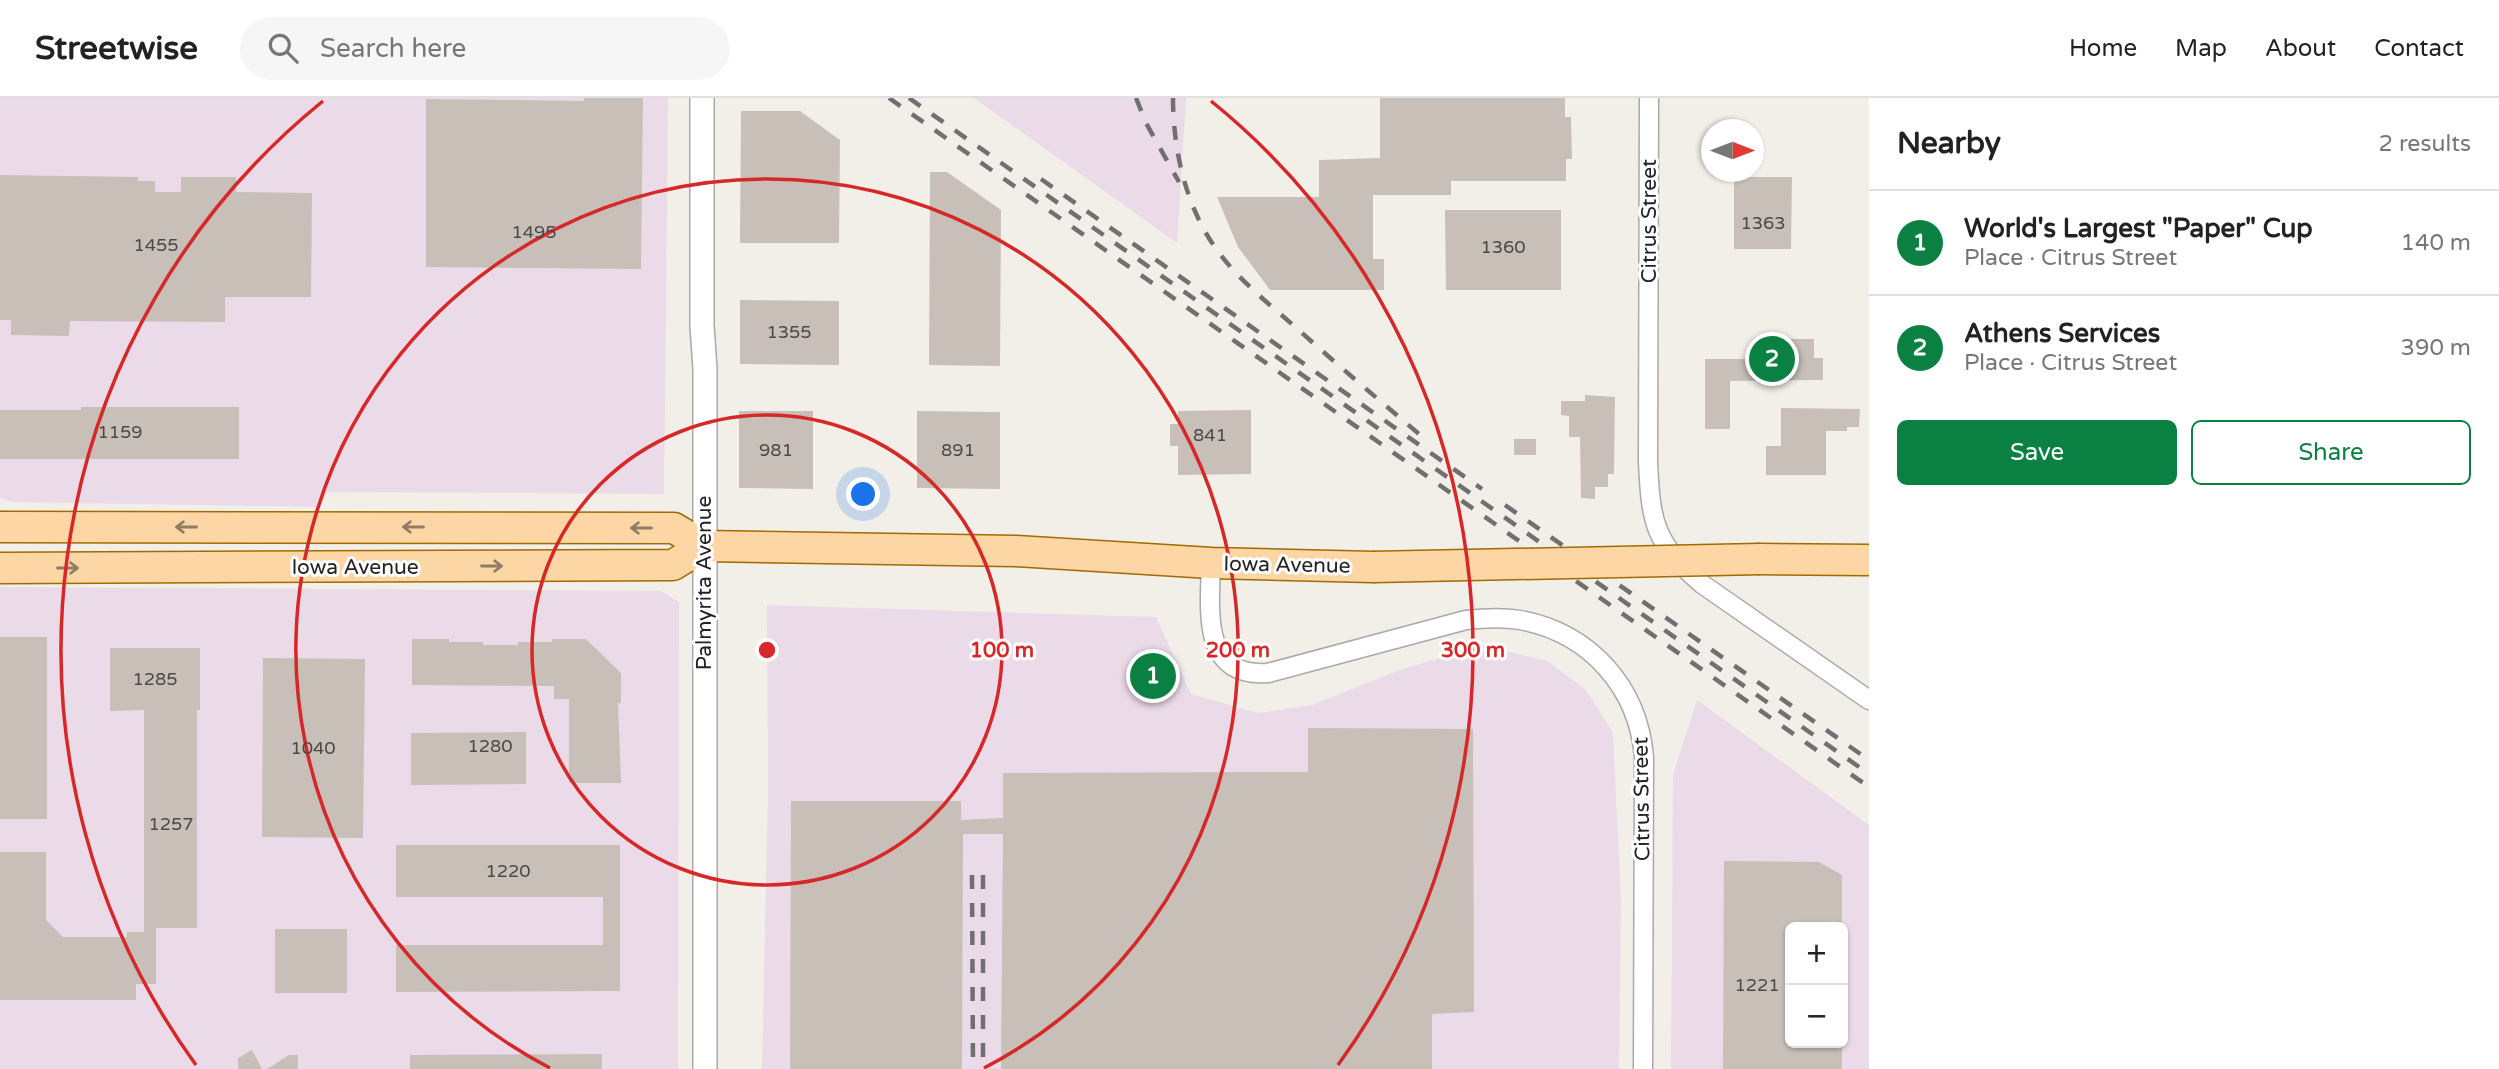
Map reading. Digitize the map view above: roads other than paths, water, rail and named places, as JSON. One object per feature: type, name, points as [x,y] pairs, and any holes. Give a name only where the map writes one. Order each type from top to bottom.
[{"type":"main road","name":"Iowa Avenue","points":[[0,527],[674,528],[704,546],[1016,551],[1211,563],[1374,566],[1869,559]]},
{"type":"main road","name":"Iowa Avenue","points":[[0,568],[673,565],[704,546]]},
{"type":"street","name":"Palmyrita Avenue","points":[[702,98],[702,326],[705,369],[705,1069]]},
{"type":"street","name":"Citrus Street","points":[[1649,98],[1648,462],[1650,503],[1657,528],[1665,547],[1679,564],[1702,584],[1869,700]]},
{"type":"street","name":"Citrus Street","points":[[1211,563],[1211,632],[1221,655],[1236,669],[1247,672],[1268,673],[1466,620],[1497,618],[1518,619],[1557,631],[1589,651],[1606,666],[1636,713],[1641,726],[1644,757],[1643,1069]]},
{"type":"railway","points":[[889,98],[1869,787]]},
{"type":"railway","points":[[909,98],[1869,774]]},
{"type":"railway","points":[[1136,98],[1146,123],[1179,182]]},
{"type":"railway","points":[[1173,98],[1183,178],[1197,216],[1217,250],[1257,293],[1419,434]]},
{"type":"railway","points":[[1041,179],[1482,489]]},
{"type":"railway","points":[[1505,505],[1869,760]]},
{"type":"railway","points":[[972,875],[973,1069]]},
{"type":"railway","points":[[983,875],[983,1069]]},
{"type":"place","name":"Athens Services","points":[[1772,359]]},
{"type":"place","name":"World's Largest \"Paper\" Cup","points":[[1153,676]]}]
